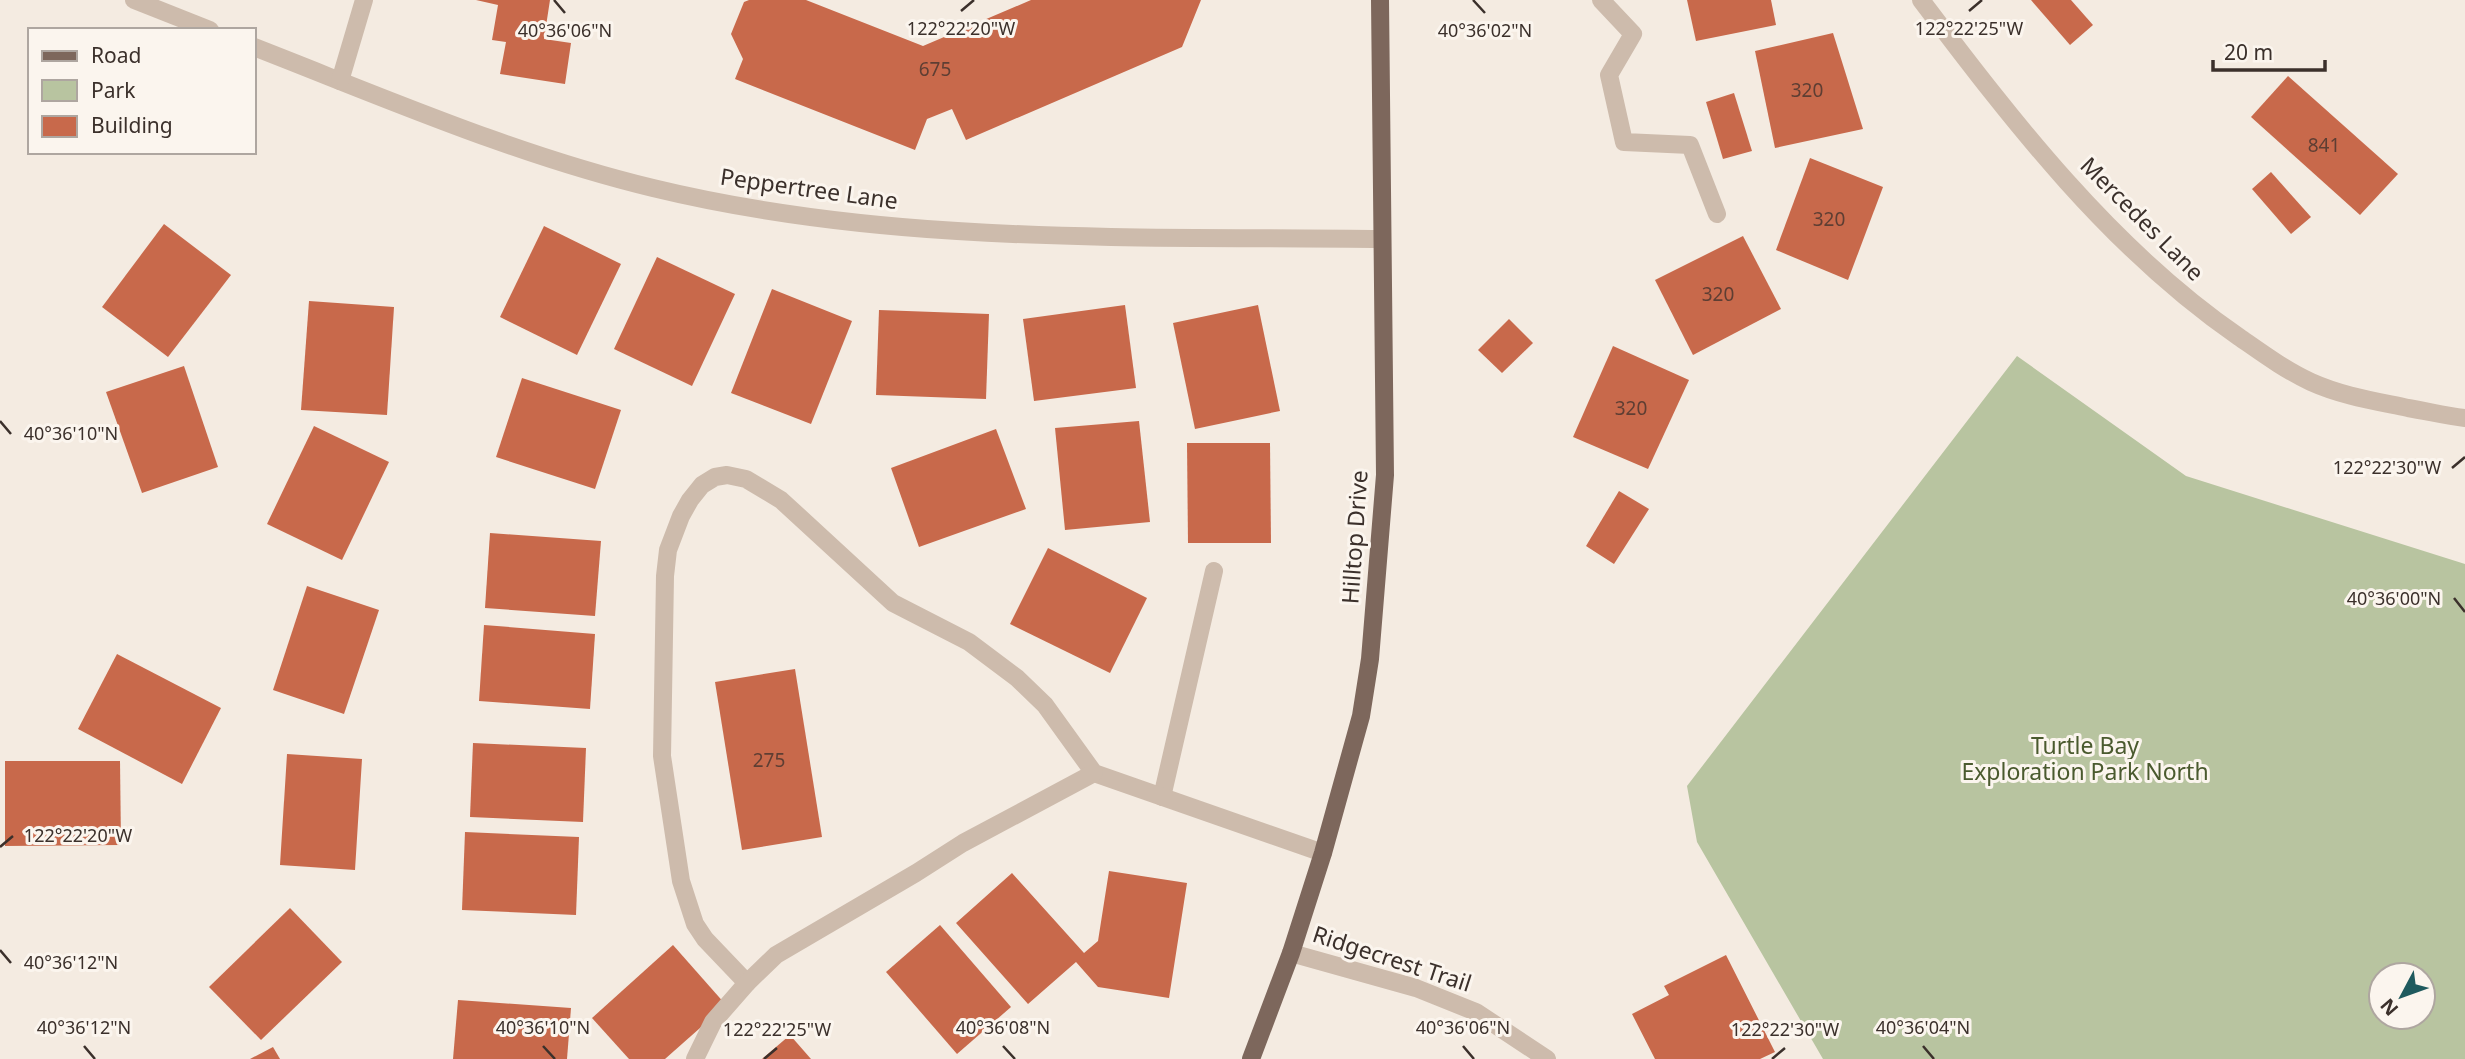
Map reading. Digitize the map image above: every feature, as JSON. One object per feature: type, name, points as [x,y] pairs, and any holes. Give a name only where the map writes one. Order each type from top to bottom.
[{"type":"main road","name":"Hilltop Drive","points":[[1251,1059],[1291,953],[1323,853],[1361,716],[1376,602],[1385,475],[1380,0]]},
{"type":"street","points":[[134,0],[205,28]]},
{"type":"street","points":[[340,81],[364,0]]},
{"type":"street","points":[[1601,0],[1633,34],[1609,75],[1624,142],[1690,145],[1717,214]]},
{"type":"street","name":"Mercedes Lane","points":[[1921,0],[2027,136],[2096,213],[2150,267],[2209,317],[2275,362],[2312,382],[2351,396],[2465,418]]},
{"type":"street","name":"Peppertree Lane","points":[[256,48],[442,121],[549,158],[655,189],[798,215],[883,226],[1043,237],[1382,239]]},
{"type":"street","points":[[747,983],[705,939],[688,906],[676,853],[662,756],[665,576],[668,550],[690,500],[702,485],[716,477],[727,475],[746,479],[781,500],[893,603],[969,642],[1017,678],[1045,705],[1094,773],[1323,853]]},
{"type":"street","points":[[1162,797],[1214,571]]},
{"type":"street","points":[[695,1059],[713,1022],[776,955],[869,902],[963,843],[1094,773]]},
{"type":"street","name":"Ridgecrest Trail","points":[[1291,953],[1416,988],[1476,1012],[1547,1059]]},
{"type":"green space","name":"Turtle Bay Exploration Park North","points":[[2017,356],[2186,476],[2465,564],[2465,1059],[1823,1059],[1697,842],[1687,786]]},
{"type":"building","points":[[476,0],[550,0],[544,39],[571,43],[565,84],[500,74],[506,42],[492,40],[498,5]]},
{"type":"building","points":[[806,0],[923,46],[1031,0],[1201,0],[1182,47],[966,140],[952,109],[927,119],[915,150],[735,79],[743,59],[731,34],[744,2]]},
{"type":"building","points":[[1687,0],[1771,0],[1776,25],[1696,41]]},
{"type":"building","points":[[2031,0],[2071,0],[2093,25],[2070,45]]},
{"type":"building","points":[[1833,33],[1863,129],[1775,148],[1755,51]]},
{"type":"building","points":[[2288,76],[2398,174],[2360,215],[2251,117]]},
{"type":"building","points":[[1734,93],[1752,151],[1723,159],[1706,102]]},
{"type":"building","points":[[1810,158],[1883,187],[1848,280],[1776,250]]},
{"type":"building","points":[[2271,172],[2311,217],[2291,234],[2252,189]]},
{"type":"building","points":[[164,224],[231,275],[168,357],[102,307]]},
{"type":"building","points":[[544,226],[621,264],[577,355],[500,317]]},
{"type":"building","points":[[1743,236],[1781,309],[1693,355],[1655,280]]},
{"type":"building","points":[[657,257],[735,294],[692,386],[614,349]]},
{"type":"building","points":[[772,289],[852,321],[811,424],[731,393]]},
{"type":"building","points":[[309,301],[394,307],[387,415],[301,410]]},
{"type":"building","points":[[1125,305],[1136,388],[1034,401],[1023,319]]},
{"type":"building","points":[[1258,305],[1280,411],[1195,429],[1173,323]]},
{"type":"building","points":[[879,310],[989,314],[986,399],[876,395]]},
{"type":"building","points":[[1509,319],[1533,343],[1502,373],[1478,350]]},
{"type":"building","points":[[1613,346],[1689,380],[1648,469],[1573,437]]},
{"type":"building","points":[[184,366],[218,467],[142,493],[106,392]]},
{"type":"building","points":[[522,378],[621,410],[595,489],[496,457]]},
{"type":"building","points":[[1139,421],[1150,522],[1065,530],[1055,428]]},
{"type":"building","points":[[314,426],[389,462],[342,560],[267,524]]},
{"type":"building","points":[[996,429],[1026,509],[919,547],[891,468]]},
{"type":"building","points":[[1187,443],[1270,443],[1271,543],[1188,543]]},
{"type":"building","points":[[1619,491],[1649,509],[1614,564],[1586,546]]},
{"type":"building","points":[[490,533],[601,541],[595,616],[485,608]]},
{"type":"building","points":[[1048,548],[1147,598],[1110,673],[1010,624]]},
{"type":"building","points":[[307,586],[379,610],[344,714],[273,690]]},
{"type":"building","points":[[484,625],[595,634],[590,709],[479,701]]},
{"type":"building","points":[[117,654],[221,708],[182,784],[78,729]]},
{"type":"building","points":[[795,669],[822,837],[742,850],[715,682]]},
{"type":"building","points":[[473,743],[586,748],[583,822],[470,817]]},
{"type":"building","points":[[287,754],[362,759],[355,870],[280,865]]},
{"type":"building","points":[[5,761],[120,761],[121,845],[5,846]]},
{"type":"building","points":[[465,832],[579,837],[576,915],[462,910]]},
{"type":"building","points":[[1109,871],[1187,883],[1169,998],[1098,987],[1076,962],[1028,1004],[956,923],[1012,873],[1084,953],[1098,941]]},
{"type":"building","points":[[290,908],[342,962],[261,1040],[209,987]]},
{"type":"building","points":[[940,925],[1011,1007],[957,1054],[886,972]]},
{"type":"building","points":[[673,945],[726,1005],[665,1059],[629,1059],[592,1018]]},
{"type":"building","points":[[1726,955],[1775,1052],[1760,1059],[1655,1059],[1632,1014],[1669,995],[1664,986]]},
{"type":"building","points":[[458,1000],[571,1008],[567,1059],[453,1059]]},
{"type":"building","points":[[790,1035],[811,1059],[762,1059]]},
{"type":"building","points":[[273,1047],[280,1059],[250,1059]]}]
